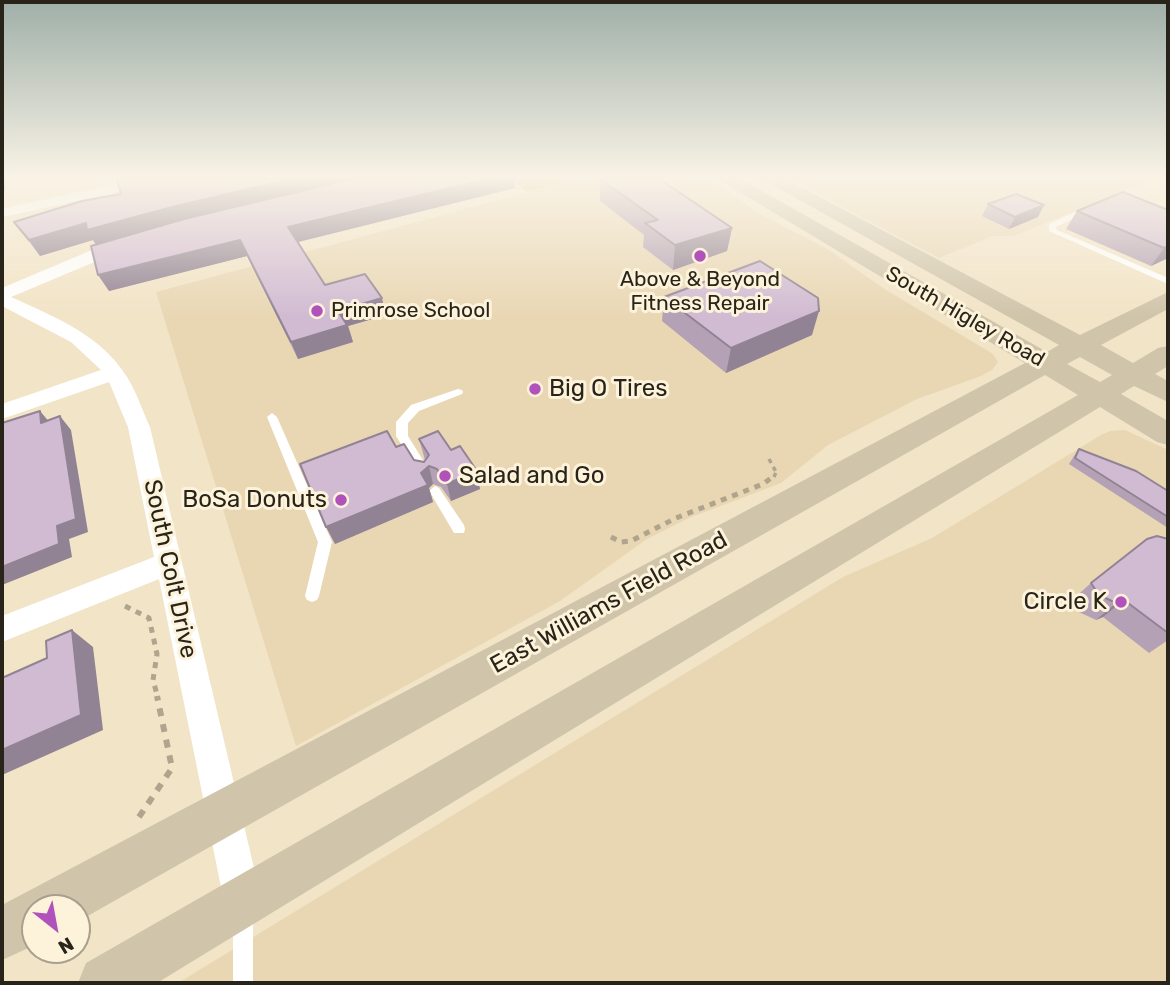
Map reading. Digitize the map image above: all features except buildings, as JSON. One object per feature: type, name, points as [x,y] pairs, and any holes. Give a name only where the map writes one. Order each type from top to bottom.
[{"type":"main road","name":"South Higley Road","points":[[805,224],[1168,435]]},
{"type":"main road","name":"South Higley Road","points":[[854,224],[1168,393]]},
{"type":"main road","name":"East Williams Field Road","points":[[76,894],[1079,345],[1168,299]]},
{"type":"main road","points":[[106,983],[1168,354]]},
{"type":"main road","points":[[2,934],[21,924]]},
{"type":"street","points":[[2,297],[97,254],[136,243]]},
{"type":"street","name":"South Colt Drive","points":[[2,297],[58,326],[91,348],[114,373],[139,427],[243,902]]},
{"type":"street","points":[[2,412],[114,373]]},
{"type":"street","points":[[2,629],[169,563]]},
{"type":"lane","points":[[1057,224],[1052,226],[1054,231],[1168,281]]},
{"type":"lane","points":[[425,474],[400,431],[402,422],[415,408],[458,392]]},
{"type":"lane","points":[[272,417],[325,542],[312,596]]},
{"type":"lane","points":[[435,491],[459,529]]},
{"type":"lane","points":[[243,902],[243,983]]},
{"type":"path","points":[[611,537],[621,542],[631,541],[676,517],[773,479],[778,472],[769,458]]},
{"type":"path","points":[[121,604],[149,618],[157,654],[153,680],[172,768],[136,821]]},
{"type":"shaded area","points":[[410,224],[779,224],[829,250],[883,288],[993,354],[998,362],[992,370],[981,376],[917,399],[828,445],[781,483],[689,518],[647,539],[560,601],[296,746],[156,292]]},
{"type":"shaded area","points":[[874,224],[1043,224],[1014,236],[993,236],[939,258]]},
{"type":"shaded area","points":[[1125,430],[1168,450],[1168,983],[178,983],[843,577],[932,538],[1101,435]]},
{"type":"place","name":"Above & Beyond Fitness Repair","points":[[700,256]]},
{"type":"place","name":"Primrose School","points":[[317,311]]},
{"type":"place","name":"Big O Tires","points":[[535,389]]},
{"type":"place","name":"Salad and Go","points":[[445,476]]},
{"type":"place","name":"BoSa Donuts","points":[[341,500]]},
{"type":"place","name":"Circle K","points":[[1121,602]]}]
